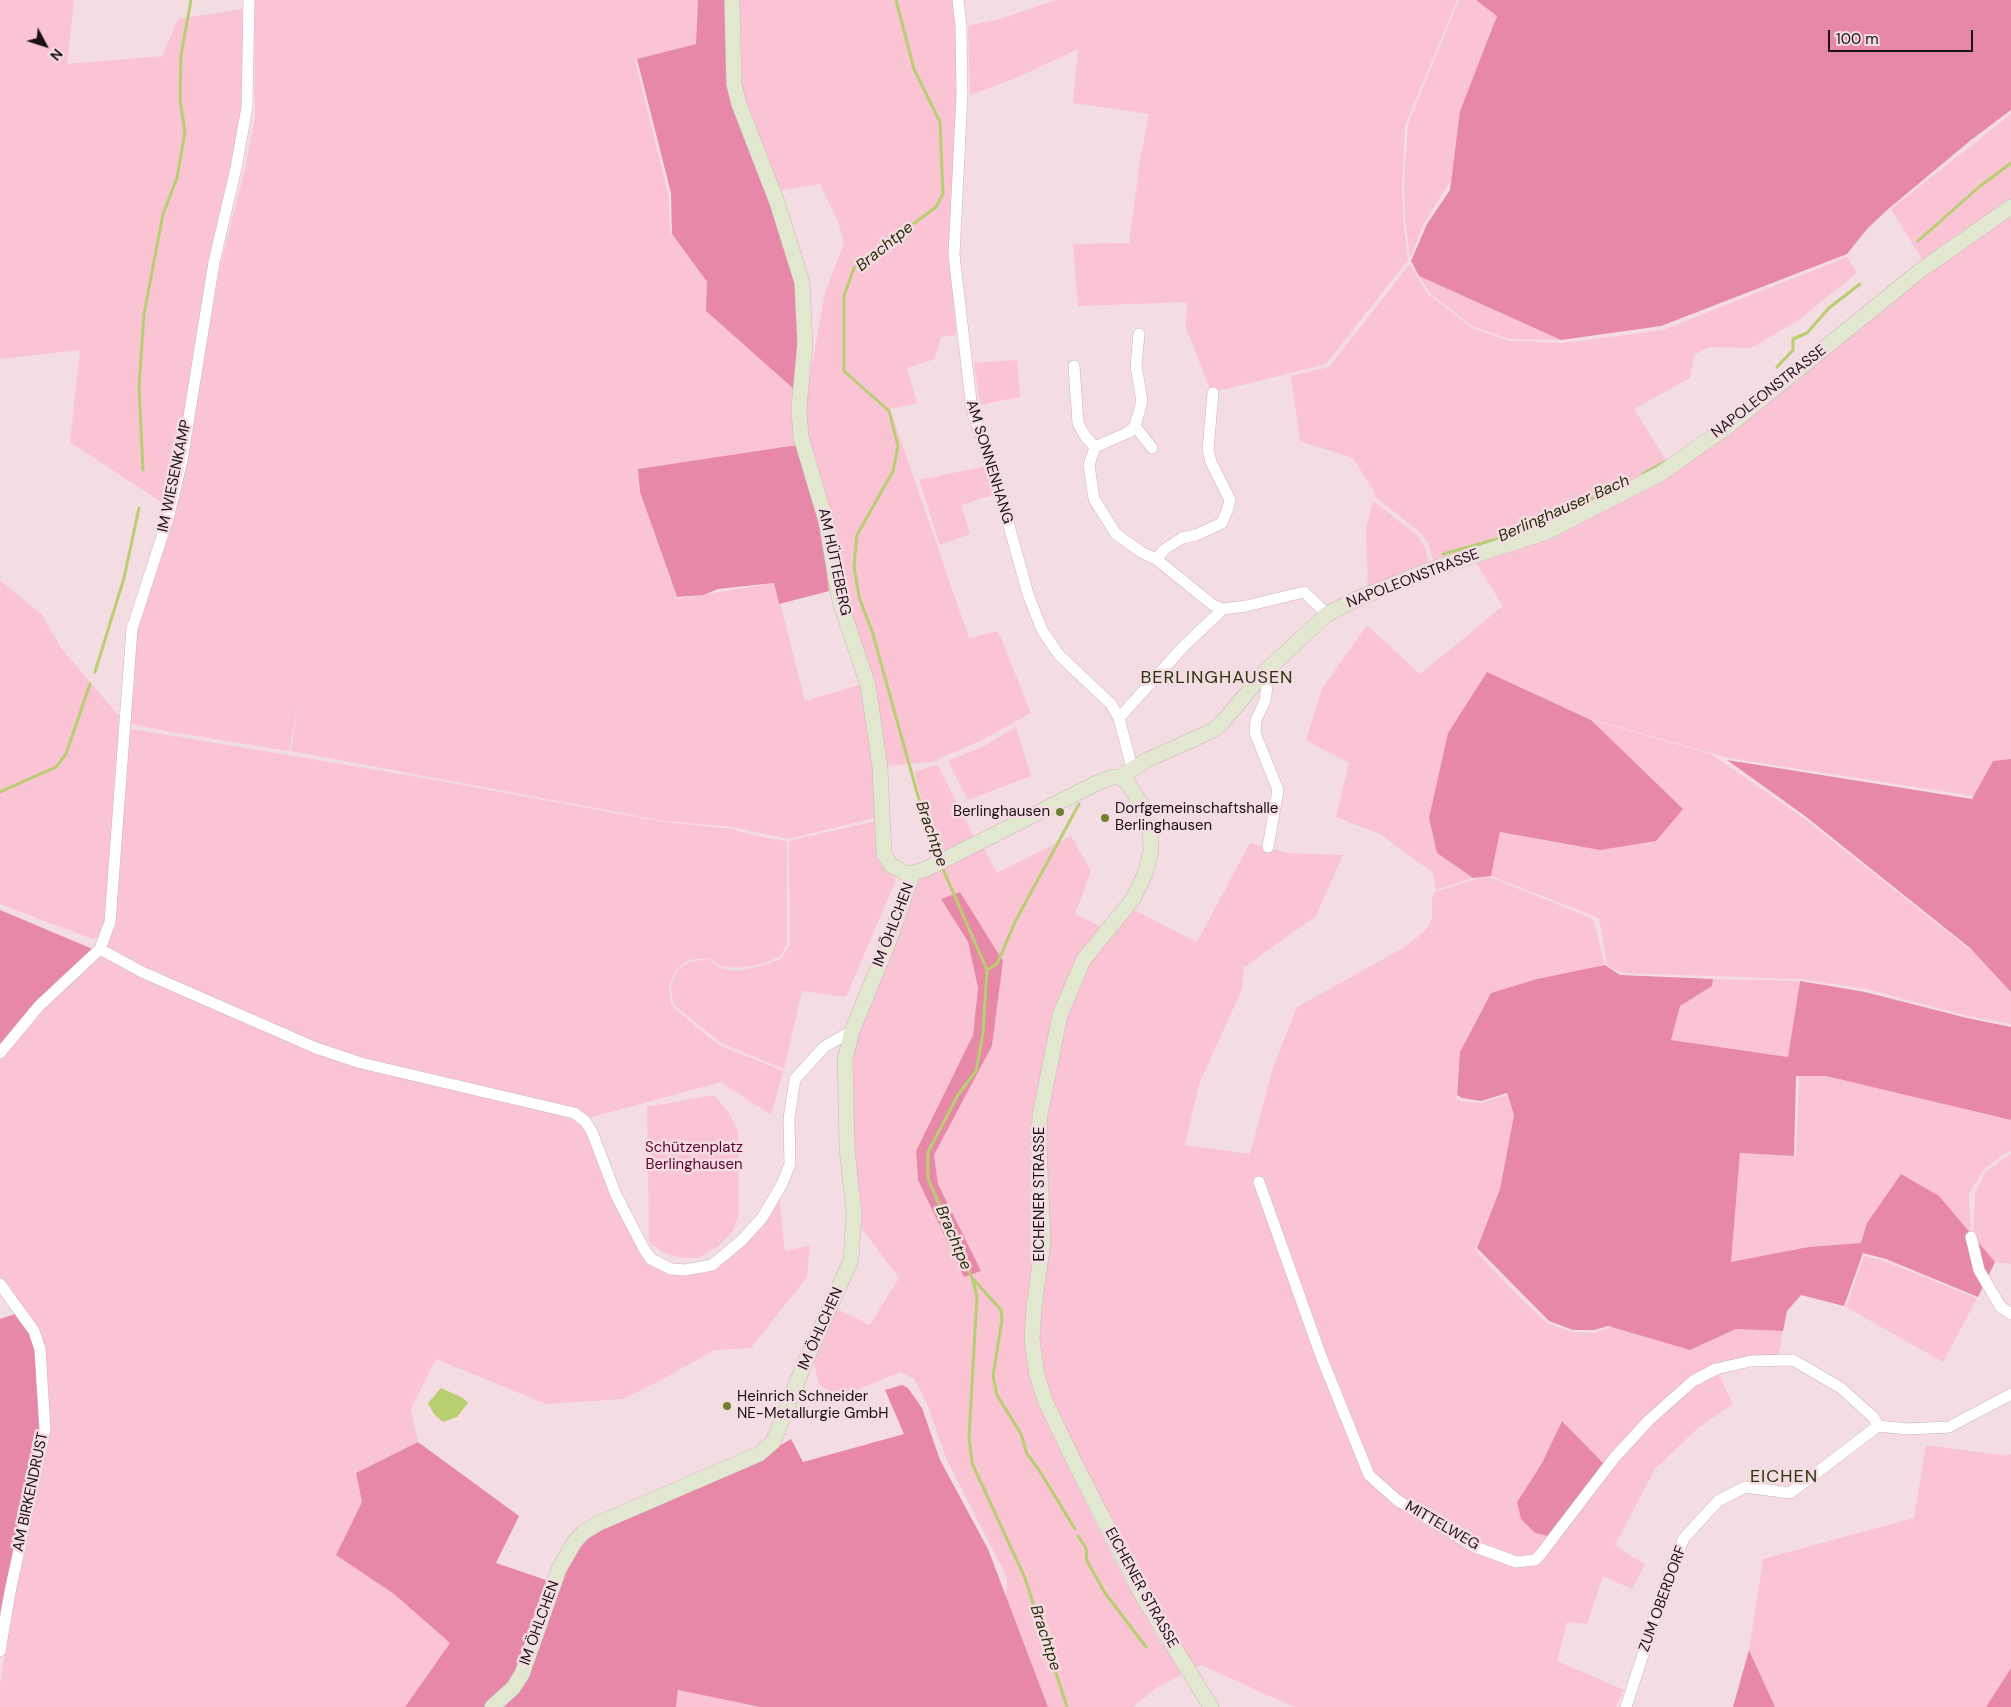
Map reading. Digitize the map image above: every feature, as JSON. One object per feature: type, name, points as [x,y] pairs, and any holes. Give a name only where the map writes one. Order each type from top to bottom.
[{"type":"main road","name":"AM HÜTTEBERG","points":[[732,0],[734,84],[739,104],[777,202],[792,248],[803,292],[805,343],[799,408],[801,437],[826,521],[840,602],[868,686],[880,767],[884,854],[894,868],[905,873],[919,871]]},
{"type":"main road","name":"NAPOLEONSTRASSE","points":[[919,871],[1097,783],[1113,776],[1119,777],[1132,768],[1217,728],[1265,672],[1327,614],[1359,598],[1424,572],[1547,532],[1660,474],[1731,424],[1922,270],[2011,207]]},
{"type":"main road","name":"EICHENER STRASSE","points":[[1119,777],[1126,782],[1140,802],[1150,830],[1151,851],[1144,874],[1133,899],[1084,959],[1060,1015],[1040,1115],[1038,1143],[1043,1242],[1034,1307],[1032,1339],[1037,1375],[1046,1403],[1139,1589],[1211,1707]]},
{"type":"main road","name":"IM ÖHLCHEN","points":[[492,1707],[513,1688],[522,1674],[559,1569],[570,1548],[584,1532],[599,1522],[759,1454],[773,1442],[851,1260],[854,1213],[847,1149],[845,1059],[852,1031],[919,871]]},
{"type":"street","name":"IM WIESENKAMP","points":[[100,949],[106,936],[113,909],[132,629],[169,515],[182,460],[214,262],[236,168],[246,107],[249,0]]},
{"type":"street","name":"AM SONNENHANG","points":[[958,0],[961,26],[962,95],[954,255],[972,410],[996,479],[1028,594],[1042,630],[1054,650],[1111,704],[1119,718],[1132,768]]},
{"type":"street","points":[[1139,334],[1136,366],[1142,401],[1135,426],[1129,432],[1095,447],[1089,465],[1094,499],[1116,534],[1141,552],[1156,559],[1213,606],[1223,609],[1246,606],[1304,592],[1327,614]]},
{"type":"street","points":[[1074,366],[1078,424],[1085,436],[1095,447]]},
{"type":"street","points":[[1156,559],[1165,549],[1182,538],[1196,535],[1222,523],[1228,508],[1230,500],[1208,450],[1213,393]]},
{"type":"street","points":[[1135,426],[1152,448]]},
{"type":"street","points":[[1119,718],[1183,647],[1223,609]]},
{"type":"street","points":[[1265,672],[1267,687],[1265,701],[1256,720],[1255,733],[1278,790],[1268,847]]},
{"type":"street","points":[[0,1053],[39,1006],[100,949],[142,972],[316,1048],[362,1063],[574,1113],[585,1121],[592,1132],[616,1195],[644,1249],[662,1266],[678,1269],[712,1265],[741,1240],[762,1218],[782,1184],[790,1164],[789,1119],[795,1079],[824,1047],[852,1031]]},
{"type":"street","name":"MITTELWEG","points":[[1259,1182],[1322,1356],[1369,1475],[1397,1500],[1473,1546],[1516,1562],[1535,1560],[1615,1457],[1649,1420],[1692,1381],[1716,1369],[1751,1361],[1793,1360],[1842,1388],[1874,1418],[1878,1426]]},
{"type":"street","points":[[1971,1237],[1979,1270],[2000,1306],[2011,1314]]},
{"type":"street","name":"AM BIRKENDRUST","points":[[0,1284],[34,1332],[40,1349],[45,1429],[10,1592],[0,1651]]},
{"type":"street","points":[[1878,1426],[1908,1430],[1949,1427],[2011,1394]]},
{"type":"street","name":"ZUM OBERDORF","points":[[1626,1707],[1671,1568],[1684,1538],[1701,1518],[1718,1501],[1745,1487],[1790,1493],[1878,1426]]},
{"type":"green space","points":[[0,0],[74,0],[67,64],[162,56],[178,19],[242,9],[245,50],[244,106],[167,506],[70,442],[80,350],[0,359]]},
{"type":"green space","points":[[254,0],[698,0],[696,44],[635,60],[668,193],[670,232],[707,283],[706,311],[796,391],[797,445],[638,469],[640,492],[677,599],[775,583],[805,701],[862,684],[868,713],[879,817],[788,839],[733,827],[665,821],[291,751],[298,704],[289,751],[127,723],[135,630],[182,476],[220,267],[244,173],[255,117]]},
{"type":"green space","points":[[737,0],[956,0],[960,27],[951,254],[956,335],[941,337],[935,359],[907,368],[917,403],[890,409],[969,638],[998,631],[1031,713],[984,739],[932,762],[884,766],[809,448],[806,397],[825,293],[844,243],[838,221],[820,184],[779,191],[739,85]]},
{"type":"green space","points":[[1056,0],[1457,0],[1405,125],[1402,184],[1403,218],[1408,260],[1326,364],[1214,392],[1210,389],[1186,328],[1187,302],[1078,306],[1073,244],[1129,243],[1140,160],[1149,114],[1073,103],[1078,49],[1014,79],[970,95],[968,26],[1004,18]]},
{"type":"green space","points":[[1459,0],[1476,0],[1498,16],[1460,111],[1451,180],[1424,223],[1410,258],[1405,217],[1404,183],[1408,124]]},
{"type":"green space","points":[[2011,114],[2011,203],[1925,264],[1891,209]]},
{"type":"green space","points":[[2011,212],[2011,759],[1993,761],[1974,796],[1729,758],[1583,717],[1487,672],[1437,853],[1473,878],[1436,890],[1433,873],[1380,834],[1336,817],[1349,763],[1306,740],[1322,689],[1367,625],[1420,674],[1503,606],[1473,558],[1663,476],[1914,280]]},
{"type":"green space","points":[[1847,257],[1857,273],[1799,320],[1751,348],[1709,347],[1694,355],[1690,378],[1634,409],[1669,465],[1546,530],[1435,565],[1428,543],[1420,532],[1374,496],[1375,493],[1353,458],[1300,441],[1291,376],[1329,367],[1410,264],[1427,293],[1472,328],[1509,341],[1563,343],[1663,330]]},
{"type":"green space","points":[[1419,276],[1561,340],[1509,339],[1472,326],[1429,292]]},
{"type":"green space","points":[[1017,360],[1020,397],[980,405],[974,363]]},
{"type":"green space","points":[[986,466],[996,494],[961,505],[970,534],[940,545],[919,480]]},
{"type":"green space","points":[[1373,501],[1418,536],[1425,547],[1429,566],[1368,589],[1366,529]]},
{"type":"green space","points":[[0,580],[42,615],[61,648],[119,716],[107,922],[99,937],[93,939],[0,904]]},
{"type":"green space","points":[[1591,720],[1711,754],[1805,819],[1969,949],[1997,967],[2011,973],[2011,1024],[1968,1016],[1867,989],[1801,979],[1621,973],[1607,965],[1599,918],[1491,876],[1500,832],[1600,850],[1682,809]]},
{"type":"green space","points":[[1016,727],[1031,776],[968,800],[948,761],[984,746]]},
{"type":"green space","points":[[126,728],[407,775],[664,822],[732,829],[756,836],[787,841],[787,944],[780,957],[758,965],[736,968],[720,966],[709,958],[688,960],[676,970],[669,987],[671,1005],[706,1035],[721,1046],[783,1071],[771,1115],[721,1082],[585,1119],[362,1062],[142,970],[108,947],[116,912]]},
{"type":"green space","points":[[938,765],[974,837],[939,855],[931,836],[914,771]]},
{"type":"green space","points":[[876,821],[883,865],[896,880],[846,997],[802,991],[784,1069],[721,1043],[673,1004],[671,986],[677,971],[689,962],[709,959],[719,968],[736,971],[758,967],[781,959],[790,944],[789,841]]},
{"type":"green space","points":[[1071,836],[1091,871],[1075,914],[1106,929],[1084,950],[1066,985],[1055,1017],[1041,1073],[1031,1139],[1033,1259],[1028,1306],[1028,1338],[1038,1405],[1116,1564],[1161,1644],[1169,1639],[1075,1462],[1050,1403],[1040,1373],[1034,1337],[1045,1271],[1047,1231],[1043,1142],[1064,1007],[1088,955],[1130,908],[1197,942],[1250,843],[1287,853],[1343,855],[1316,916],[1244,967],[1242,989],[1199,1084],[1185,1145],[1250,1154],[1273,1068],[1297,1007],[1405,947],[1426,930],[1432,918],[1432,898],[1435,892],[1482,877],[1492,878],[1591,918],[1594,921],[1605,965],[1491,993],[1460,1052],[1456,1097],[1461,1101],[1481,1103],[1507,1095],[1514,1115],[1500,1189],[1475,1250],[1520,1298],[1547,1323],[1572,1332],[1594,1333],[1611,1327],[1690,1350],[1736,1329],[1783,1331],[1778,1358],[1751,1359],[1715,1367],[1733,1404],[1698,1428],[1655,1469],[1615,1545],[1645,1565],[1632,1589],[1603,1576],[1587,1624],[1567,1622],[1557,1661],[1624,1690],[1616,1707],[1294,1707],[1201,1665],[1158,1687],[1133,1707],[1048,1707],[1006,1600],[1007,1578],[946,1458],[927,1403],[914,1379],[900,1372],[847,1394],[831,1393],[819,1384],[813,1360],[837,1309],[870,1325],[899,1278],[859,1225],[850,1060],[856,1032],[917,877],[983,847],[997,873]],"holes":[[[960,892],[1003,961],[992,1046],[934,1155],[938,1184],[980,1271],[964,1277],[918,1180],[916,1151],[973,1035],[978,988],[968,942],[941,899]],[[1562,1421],[1606,1466],[1552,1537],[1535,1533],[1521,1519],[1517,1501],[1542,1463]]]},
{"type":"green space","points":[[99,956],[315,1049],[573,1116],[583,1123],[640,1249],[667,1272],[681,1276],[713,1269],[779,1195],[785,1251],[810,1245],[807,1277],[751,1348],[714,1350],[623,1399],[546,1404],[436,1359],[411,1409],[418,1442],[356,1473],[362,1502],[337,1554],[394,1594],[450,1643],[405,1707],[0,1707],[0,1684],[9,1627],[22,1309],[0,1278],[0,1060],[43,1007]]},
{"type":"green space","points":[[1713,979],[1800,981],[1788,1057],[1670,1040],[1680,1005],[1711,986]]},
{"type":"green space","points":[[1799,1076],[1826,1076],[2011,1120],[2011,1151],[1983,1170],[1969,1194],[1971,1234],[1939,1196],[1867,1223],[1862,1243],[1808,1247],[1731,1262],[1740,1153],[1796,1156]]},
{"type":"green space","name":"Schützenplatz Berlinghausen","points":[[714,1095],[729,1113],[738,1131],[739,1214],[732,1232],[717,1247],[698,1258],[681,1258],[662,1252],[649,1242],[647,1107]]},
{"type":"green space","points":[[2011,1154],[2011,1264],[1995,1262],[1973,1236],[1975,1194],[1985,1172]]},
{"type":"green space","points":[[1864,1256],[1884,1261],[1977,1298],[1943,1362],[1846,1307]]},
{"type":"green space","points":[[1926,1445],[2007,1456],[2011,1454],[2011,1668],[1986,1707],[1775,1707],[1749,1650],[1763,1559],[1914,1518]]},
{"type":"green space","points":[[678,1690],[760,1707],[676,1707]]},
{"type":"shaded area","points":[[698,0],[727,0],[728,48],[798,292],[803,349],[796,391],[706,311],[707,282],[672,234],[671,193],[637,59],[696,44]]},
{"type":"shaded area","points":[[1476,0],[2011,0],[2011,110],[1971,140],[1887,210],[1867,229],[1847,254],[1661,326],[1561,340],[1419,276],[1411,261],[1427,224],[1450,190],[1460,111],[1497,16]]},
{"type":"shaded area","points":[[797,445],[819,514],[829,591],[779,604],[774,583],[718,589],[703,595],[677,597],[640,492],[638,469]]},
{"type":"shaded area","points":[[1487,672],[1591,720],[1683,809],[1656,841],[1600,850],[1500,832],[1491,876],[1473,878],[1437,853],[1429,818],[1448,733]]},
{"type":"shaded area","points":[[2011,759],[2011,992],[1970,948],[1805,816],[1727,760],[1972,799],[1993,761]]},
{"type":"shaded area","points":[[960,892],[1003,961],[992,1046],[934,1155],[938,1184],[981,1271],[964,1277],[918,1180],[916,1151],[973,1035],[978,988],[968,942],[941,899]]},
{"type":"shaded area","points":[[0,910],[95,950],[0,1046]]},
{"type":"shaded area","points":[[1605,965],[1620,975],[1713,979],[1712,986],[1680,1006],[1671,1040],[1788,1057],[1800,981],[1865,992],[1967,1018],[2011,1027],[2011,1120],[1826,1076],[1796,1076],[1794,1156],[1740,1153],[1731,1262],[1808,1247],[1861,1243],[1867,1223],[1901,1174],[1939,1196],[1995,1262],[1978,1297],[1886,1259],[1863,1253],[1844,1306],[1801,1295],[1787,1311],[1783,1331],[1736,1329],[1690,1350],[1608,1326],[1594,1330],[1573,1330],[1549,1321],[1477,1248],[1500,1189],[1514,1115],[1507,1093],[1481,1101],[1462,1098],[1457,1095],[1460,1052],[1491,993],[1537,979]]},
{"type":"shaded area","points":[[18,1313],[32,1333],[39,1367],[43,1429],[0,1613],[0,1319]]},
{"type":"shaded area","points":[[902,1385],[908,1388],[922,1408],[940,1460],[988,1549],[1048,1707],[760,1707],[678,1690],[676,1707],[405,1707],[450,1643],[394,1594],[336,1555],[362,1502],[356,1473],[418,1442],[519,1516],[496,1563],[549,1581],[569,1564],[591,1533],[754,1461],[791,1439],[803,1462],[904,1434],[885,1390]]},
{"type":"shaded area","points":[[441,1388],[463,1398],[468,1403],[457,1417],[443,1422],[434,1414],[428,1403]]},
{"type":"shaded area","points":[[1562,1421],[1606,1466],[1552,1537],[1535,1533],[1521,1519],[1517,1502],[1542,1463]]},
{"type":"shaded area","points":[[1749,1650],[1775,1707],[1733,1707]]},
{"type":"shaded area","points":[[2011,1668],[2011,1707],[1986,1707]]},
{"type":"waterway","points":[[143,470],[139,387],[144,314],[163,214],[177,178],[185,132],[180,100],[181,55],[191,0]]},
{"type":"waterway","name":"Brachtpe","points":[[896,0],[914,69],[940,122],[943,194],[936,207],[854,268],[844,296],[844,371],[889,411],[898,446],[893,471],[857,535],[854,566],[859,597],[872,631],[918,796],[939,859]]},
{"type":"waterway","name":"Berlinghauser Bach","points":[[1918,241],[1979,187],[2011,163]]},
{"type":"waterway","name":"Berlinghauser Bach","points":[[1777,367],[1793,350],[1793,339],[1807,333],[1829,308],[1860,284]]},
{"type":"waterway","name":"Berlinghauser Bach","points":[[1643,474],[1664,462]]},
{"type":"waterway","name":"Berlinghauser Bach","points":[[1443,554],[1504,537],[1602,495]]},
{"type":"waterway","points":[[95,672],[124,578],[139,508]]},
{"type":"waterway","points":[[0,792],[56,767],[66,754],[90,684]]},
{"type":"waterway","name":"Berlinghauser Bach","points":[[987,970],[997,964],[1016,920],[1079,804]]},
{"type":"waterway","name":"Brachtpe","points":[[942,867],[987,970],[983,1033],[976,1071],[958,1095],[928,1152],[928,1179],[972,1278],[977,1296],[969,1437],[972,1463],[1025,1578],[1067,1707]]},
{"type":"waterway","points":[[974,1280],[1001,1310],[1002,1320],[993,1376],[997,1395],[1021,1434],[1027,1454],[1075,1529]]},
{"type":"waterway","points":[[1078,1536],[1086,1548],[1087,1561],[1105,1593],[1146,1647]]},
{"type":"place","name":"Berlinghausen","points":[[1060,812]]},
{"type":"place","name":"Dorfgemeinschaftshalle Berlinghausen","points":[[1105,818]]},
{"type":"place","name":"Heinrich Schneider NE-Metallurgie GmbH","points":[[727,1406]]},
{"type":"district","name":"BERLINGHAUSEN","points":[[1217,678]]},
{"type":"district","name":"EICHEN","points":[[1784,1477]]}]
